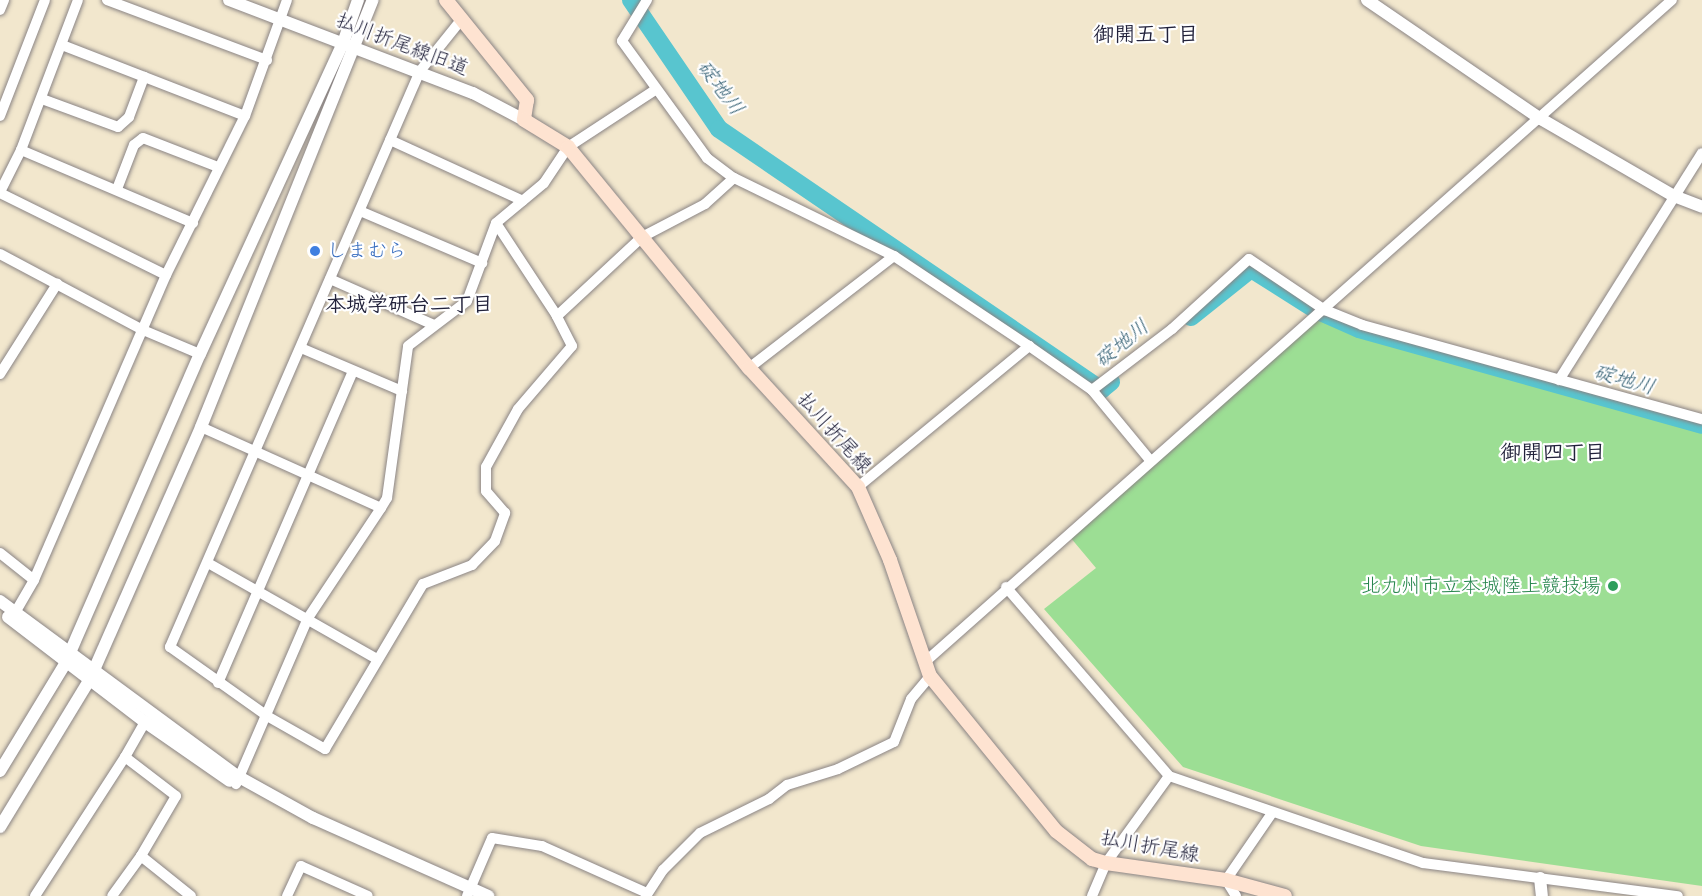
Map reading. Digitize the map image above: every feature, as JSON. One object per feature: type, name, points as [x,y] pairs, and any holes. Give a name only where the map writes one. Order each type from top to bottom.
[{"type":"main road","points":[[446,0],[527,100],[524,120]]},
{"type":"main road","name":"払川折尾線","points":[[524,120],[568,147],[749,368],[858,487],[890,560],[930,676],[1056,831],[1092,859],[1106,863],[1226,880],[1285,896]]},
{"type":"street","points":[[0,10],[4,0]]},
{"type":"street","points":[[0,116],[45,0]]},
{"type":"street","points":[[78,0],[42,99],[0,193],[166,275]]},
{"type":"street","points":[[107,0],[267,60]]},
{"type":"street","name":"払川折尾線旧道","points":[[229,0],[420,71],[473,93],[524,120]]},
{"type":"street","points":[[13,616],[34,580],[166,275],[245,116],[287,0]]},
{"type":"street","points":[[0,771],[68,658],[200,354],[343,43],[358,0]]},
{"type":"street","points":[[0,826],[92,674],[201,427],[356,48],[373,0]]},
{"type":"street","points":[[647,0],[622,40],[655,90],[707,158],[734,178],[894,256],[1029,346],[1092,390],[1150,460]]},
{"type":"street","points":[[1368,0],[1541,119],[1674,196],[1702,207]]},
{"type":"street","points":[[925,662],[1150,460],[1326,310],[1672,0]]},
{"type":"street","points":[[461,20],[420,71],[170,647],[267,716],[325,749],[423,584],[472,564],[495,541],[505,513],[486,491],[486,467],[518,409],[572,346],[557,316],[496,224]]},
{"type":"street","points":[[62,45],[245,116]]},
{"type":"street","points":[[42,99],[118,127],[129,117],[144,76]]},
{"type":"street","points":[[238,781],[308,618],[387,498],[408,346],[467,301],[496,224],[544,183],[568,147],[655,90]]},
{"type":"street","points":[[117,189],[134,145],[143,138],[218,167]]},
{"type":"street","points":[[390,140],[522,201]]},
{"type":"street","points":[[21,150],[193,223]]},
{"type":"street","points":[[1559,380],[1702,153]]},
{"type":"street","points":[[557,316],[642,237],[705,204],[734,178]]},
{"type":"street","points":[[360,211],[482,263]]},
{"type":"street","points":[[0,254],[143,330],[200,354]]},
{"type":"street","points":[[749,368],[894,256]]},
{"type":"street","points":[[1092,390],[1172,329],[1249,259],[1326,310],[1383,331],[1702,419]]},
{"type":"street","points":[[330,279],[434,325]]},
{"type":"street","points":[[0,374],[57,284]]},
{"type":"street","points":[[858,487],[1029,346]]},
{"type":"street","points":[[301,348],[402,391]]},
{"type":"street","points":[[218,682],[353,371]]},
{"type":"street","points":[[201,427],[381,508]]},
{"type":"street","points":[[0,553],[34,580]]},
{"type":"street","points":[[208,563],[377,659]]},
{"type":"street","points":[[1006,587],[1169,776],[1423,863],[1540,878],[1617,892],[1678,896]]},
{"type":"street","points":[[0,601],[13,616],[68,658],[238,781]]},
{"type":"street","points":[[0,611],[13,616]]},
{"type":"street","points":[[92,674],[145,723],[308,824],[469,893],[488,896]]},
{"type":"street","points":[[469,893],[492,838],[542,846],[646,895],[663,870],[700,833],[770,799],[787,785],[838,769],[894,742],[911,699],[930,676]]},
{"type":"street","points":[[35,896],[145,723]]},
{"type":"street","points":[[112,896],[141,856],[177,796],[125,757]]},
{"type":"street","points":[[1092,896],[1106,863],[1169,776]]},
{"type":"street","points":[[1236,896],[1226,880],[1272,813]]},
{"type":"street","points":[[141,856],[191,896]]},
{"type":"street","points":[[287,896],[301,866],[363,895]]},
{"type":"street","points":[[1540,878],[1542,896]]},
{"type":"green space","points":[[1322,316],[1341,326],[1557,389],[1702,427],[1702,886],[1421,846],[1183,767],[1044,609],[1096,568],[1070,537]]},
{"type":"waterway","name":"碇地川","points":[[631,0],[719,129],[1101,390],[1111,382]]},
{"type":"waterway","name":"碇地川","points":[[1191,317],[1251,269],[1316,310],[1359,329],[1702,425]]},
{"type":"place","name":"しまむら","points":[[315,251]]},
{"type":"place","name":"北九州市立本城陸上競技場","points":[[1613,586]]},
{"type":"district","name":"御開五丁目","points":[[1146,35]]},
{"type":"district","name":"本城学研台二丁目","points":[[409,305]]},
{"type":"district","name":"御開四丁目","points":[[1553,453]]}]
